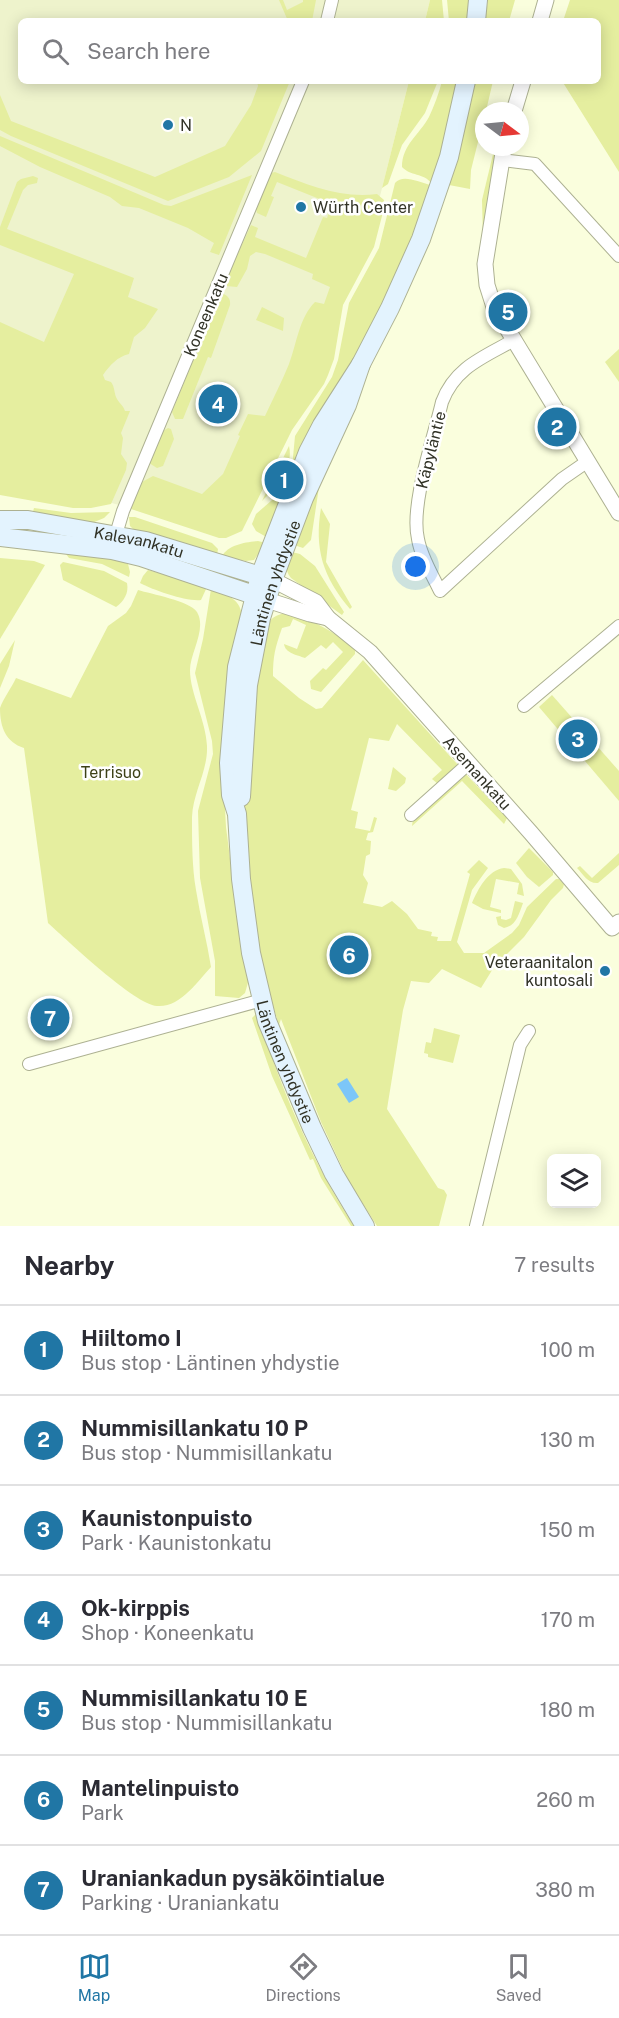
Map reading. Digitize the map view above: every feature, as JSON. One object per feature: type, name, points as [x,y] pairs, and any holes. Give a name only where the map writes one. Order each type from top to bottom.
[{"type":"main road","points":[[476,18],[478,0]]},
{"type":"main road","name":"Läntinen yhdystie","points":[[365,1226],[334,1174],[312,1128],[267,1021],[251,953],[241,879],[237,814],[242,794],[244,730],[248,685],[259,628],[261,598],[308,452],[321,425],[361,364],[401,284],[429,217],[448,157],[465,84]]},
{"type":"main road","name":"Kalevankatu","points":[[0,520],[28,520],[114,542],[141,557],[261,598]]},
{"type":"main road","name":"Kalevankatu","points":[[0,537],[168,547],[267,578]]},
{"type":"street","points":[[328,18],[332,0]]},
{"type":"street","points":[[541,18],[546,0]]},
{"type":"street","name":"Koneenkatu","points":[[114,542],[123,511],[302,84]]},
{"type":"street","points":[[517,102],[522,84]]},
{"type":"street","points":[[502,156],[488,242],[486,274],[489,294],[494,307],[619,513]]},
{"type":"street","points":[[512,156],[535,164],[619,256]]},
{"type":"street","name":"Käpyläntie","points":[[514,340],[455,376],[442,402],[416,521],[418,540],[440,591],[562,479],[588,461]]},
{"type":"street","name":"Asemankatu","points":[[267,578],[316,602],[328,618],[370,652],[617,929]]},
{"type":"street","name":"Asemankatu","points":[[261,598],[328,618]]},
{"type":"street","points":[[524,706],[619,626]]},
{"type":"street","points":[[411,815],[468,764]]},
{"type":"street","points":[[29,1064],[262,1000]]},
{"type":"street","points":[[476,1226],[520,1045],[529,1031]]},
{"type":"shaded area","points":[[0,0],[430,0],[426,18],[18,18],[18,84],[408,84],[380,196],[371,221],[229,485],[152,515],[112,503],[70,504],[0,491]]},
{"type":"green space","points":[[279,0],[283,0],[287,10],[303,0],[316,0],[313,18],[287,18]]},
{"type":"green space","points":[[430,0],[442,0],[444,18],[426,18]]},
{"type":"green space","points":[[447,0],[472,0],[470,18],[449,18]]},
{"type":"green space","points":[[488,0],[515,0],[510,18],[485,18]]},
{"type":"green space","points":[[570,0],[619,0],[619,172],[564,84],[601,84],[601,18],[564,18]]},
{"type":"green space","points":[[258,84],[289,84],[261,151],[229,177],[168,201],[0,130],[0,95],[11,121],[155,177],[225,146],[251,105]]},
{"type":"green space","points":[[408,84],[437,84],[425,113],[402,145],[388,184],[382,188]]},
{"type":"green space","points":[[441,84],[458,84],[450,127],[412,243],[364,342],[292,468],[295,436],[332,377],[338,360],[349,303],[379,248],[395,183],[406,179],[430,185],[431,183],[402,167],[408,146],[429,117]]},
{"type":"green space","points":[[475,84],[492,84],[488,102],[475,102],[475,154],[470,189],[449,185]]},
{"type":"green space","points":[[0,136],[164,205],[171,206],[252,175],[219,255],[210,252],[214,243],[188,228],[139,208],[122,206],[110,197],[40,167],[0,146]]},
{"type":"green space","points":[[493,156],[497,156],[483,239],[482,200]]},
{"type":"green space","points":[[275,172],[338,193],[377,194],[384,200],[382,216],[374,247],[343,305],[334,359],[324,384],[292,430],[242,531],[226,538],[219,538],[131,509],[142,482],[153,476],[202,494],[223,474],[248,414],[265,416],[289,364],[305,315],[315,302],[324,304],[330,287],[312,279],[313,274],[256,252],[250,256],[247,269],[237,287],[224,284],[251,225],[258,228],[255,237],[306,258],[323,217],[327,218],[332,204],[277,182],[266,217],[257,213],[256,209],[271,173]]},
{"type":"green space","points":[[33,176],[38,178],[37,183],[28,185],[23,190],[7,229],[134,278],[128,297],[158,309],[145,328],[134,337],[129,354],[114,362],[103,375],[105,380],[111,382],[116,397],[125,411],[130,411],[121,433],[123,438],[121,454],[127,463],[126,470],[111,504],[91,508],[73,508],[0,495],[0,322],[44,342],[74,274],[0,245],[0,227],[17,182]]},
{"type":"green space","points":[[221,293],[228,297],[230,305],[211,358],[208,357],[183,419],[175,419],[172,412]]},
{"type":"green space","points":[[262,307],[284,318],[283,331],[256,320]]},
{"type":"green space","points":[[619,349],[619,382],[605,362]]},
{"type":"green space","points":[[171,429],[174,439],[163,466],[157,468],[149,463],[163,431]]},
{"type":"green space","points":[[289,446],[289,461],[283,476],[262,501]]},
{"type":"green space","points":[[319,487],[311,540],[303,548],[291,544]]},
{"type":"green space","points":[[279,494],[282,494],[268,538],[256,531],[252,524],[256,514]]},
{"type":"green space","points":[[34,508],[71,513],[110,512],[104,518],[92,523],[32,515]]},
{"type":"green space","points":[[321,508],[330,524],[326,562],[352,607],[350,609],[333,585],[323,562],[319,537]]},
{"type":"green space","points":[[129,517],[212,543],[218,549],[217,555],[136,532],[130,526]]},
{"type":"green space","points":[[258,541],[266,543],[254,560],[246,561],[222,556],[242,543]]},
{"type":"green space","points":[[71,551],[111,558],[128,564],[129,577],[102,564],[69,558],[66,554]]},
{"type":"green space","points":[[288,551],[300,554],[315,566],[344,612],[342,615],[291,578],[286,568]]},
{"type":"green space","points":[[0,558],[34,561],[45,565],[0,639]]},
{"type":"green space","points":[[63,562],[104,571],[127,583],[125,596],[116,607],[63,580],[60,565]]},
{"type":"green space","points":[[148,570],[207,587],[201,600],[170,595],[140,583]]},
{"type":"green space","points":[[211,589],[237,602],[243,620],[224,790],[226,827],[238,921],[249,979],[245,993],[239,998],[215,996],[215,961],[200,878],[198,811],[213,754],[212,741],[195,673]]},
{"type":"green space","name":"Terrisuo","points":[[138,590],[179,601],[197,612],[200,626],[190,670],[207,746],[205,764],[193,808],[192,845],[196,890],[211,967],[181,998],[173,1003],[157,1006],[147,1003],[118,984],[48,923],[24,748],[8,738],[0,715],[1,704],[16,678],[71,698],[108,626],[126,613]]},
{"type":"green space","points":[[288,613],[331,631],[355,648],[355,654],[321,692],[311,689],[310,681],[323,668],[326,670],[343,652],[333,642],[326,649],[321,645],[305,658],[289,652],[284,644],[297,649],[306,625],[293,619],[290,626],[282,628],[275,652],[273,676],[299,698],[316,709],[322,708],[363,660],[458,765],[438,784],[432,779],[442,770],[397,724],[389,741],[369,738],[351,810],[358,812],[355,828],[370,831],[374,817],[377,818],[373,832],[368,833],[366,840],[371,841],[370,854],[366,856],[363,875],[368,883],[363,903],[382,907],[392,901],[407,914],[418,929],[432,932],[431,936],[438,937],[437,941],[451,941],[470,874],[467,872],[479,860],[488,868],[472,890],[457,942],[464,953],[484,953],[512,933],[519,925],[527,907],[556,879],[564,884],[524,937],[494,967],[481,988],[442,969],[429,983],[411,981],[403,1010],[387,1109],[438,1188],[444,1190],[447,1195],[439,1226],[377,1226],[348,1180],[321,1122],[281,1019],[279,1025],[269,993],[250,893],[245,791],[252,711],[263,634],[272,619]]},
{"type":"green space","points":[[15,640],[9,666],[0,688],[0,664]]},
{"type":"green space","points":[[552,695],[619,771],[619,801],[539,707]]},
{"type":"green space","points":[[393,767],[406,778],[405,783],[396,791],[388,789]]},
{"type":"green space","points":[[463,771],[507,818],[504,824],[462,781],[412,826],[413,819]]},
{"type":"green space","points":[[529,848],[553,872],[553,875],[539,887],[516,863]]},
{"type":"green space","points":[[619,853],[619,865],[598,883],[589,880],[577,868],[580,866],[592,878]]},
{"type":"green space","points":[[504,868],[511,869],[522,884],[524,896],[517,894],[519,883],[496,879],[490,907],[501,910],[501,913],[483,909],[472,903],[488,876]]},
{"type":"green space","points":[[515,901],[523,903],[514,922],[504,928],[498,925],[496,917],[501,916],[501,919],[506,920],[511,918]]},
{"type":"green space","points":[[257,1013],[298,1123],[324,1176],[354,1226],[351,1226],[321,1178],[313,1159],[310,1160],[272,1076],[252,1018]]},
{"type":"green space","points":[[434,1028],[460,1035],[453,1063],[428,1057],[428,1054],[424,1053],[426,1042],[431,1043]]},
{"type":"water","points":[[347,1078],[359,1097],[349,1103],[337,1084]]},
{"type":"place","name":"N","points":[[168,125]]},
{"type":"place","name":"Würth Center","points":[[301,207]]},
{"type":"place","name":"Nummisillankatu 10 E","points":[[508,312]]},
{"type":"place","name":"Ok-kirppis","points":[[218,404]]},
{"type":"place","name":"Nummisillankatu 10 P","points":[[557,427]]},
{"type":"place","name":"Hiiltomo I","points":[[284,480]]},
{"type":"place","name":"Kaunistonpuisto","points":[[578,739]]},
{"type":"place","name":"Mantelinpuisto","points":[[349,955]]},
{"type":"place","name":"Veteraanitalon kuntosali","points":[[605,971]]},
{"type":"place","name":"Uraniankadun pysäköintialue","points":[[50,1018]]}]
